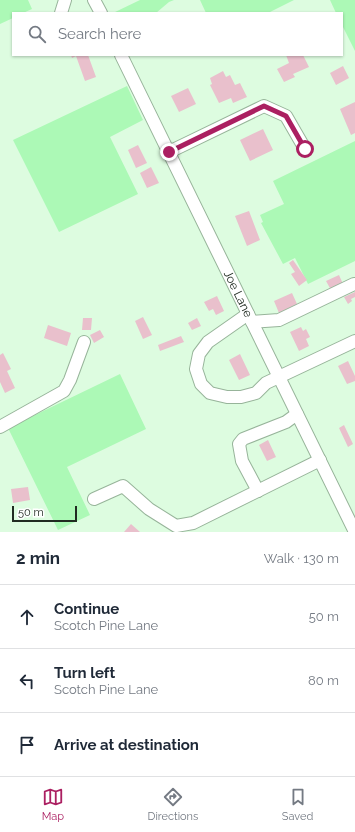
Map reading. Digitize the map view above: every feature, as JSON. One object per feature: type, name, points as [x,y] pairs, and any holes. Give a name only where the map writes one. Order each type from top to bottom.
[{"type":"street","points":[[61,12],[65,0]]},
{"type":"street","points":[[94,0],[100,12]]},
{"type":"street","name":"Joe Lane","points":[[121,56],[355,532]]},
{"type":"street","points":[[169,152],[264,106],[286,116],[305,149]]},
{"type":"street","points":[[354,284],[279,320],[250,318],[208,342],[200,354],[196,369],[201,384],[210,393],[227,397],[241,397],[256,393],[266,383],[355,341]]},
{"type":"street","points":[[0,427],[64,391],[70,380],[84,342]]},
{"type":"street","points":[[258,491],[242,461],[239,444],[243,439],[286,422],[297,414]]},
{"type":"street","points":[[94,499],[123,486],[149,509],[176,526],[193,523],[320,460]]},
{"type":"green space","points":[[0,0],[28,0],[32,9],[25,12],[12,12],[12,18],[0,24]]},
{"type":"green space","points":[[140,0],[174,0],[169,2],[157,12],[115,12]]},
{"type":"green space","points":[[200,0],[294,0],[270,12],[206,12]]},
{"type":"green space","points":[[330,0],[355,0],[355,51],[343,27],[343,12],[336,12]]},
{"type":"green space","points":[[127,86],[143,120],[110,137],[138,194],[59,232],[13,140]]},
{"type":"green space","points":[[355,141],[355,261],[308,284],[295,258],[283,264],[261,223],[263,222],[260,215],[284,204],[273,181]]},
{"type":"green space","points":[[120,374],[146,429],[67,467],[90,515],[58,530],[8,428]]},
{"type":"building","points":[[76,56],[88,56],[96,77],[85,81]]},
{"type":"building","points":[[286,56],[304,56],[309,67],[293,74],[295,77],[284,82],[277,69],[289,63]]},
{"type":"building","points":[[343,66],[349,78],[336,85],[330,73]]},
{"type":"building","points":[[223,71],[226,77],[230,75],[235,85],[240,83],[247,97],[233,103],[231,98],[219,103],[210,85],[212,84],[210,78]]},
{"type":"building","points":[[188,88],[196,104],[179,112],[171,96]]},
{"type":"building","points":[[355,102],[355,133],[351,135],[340,109]]},
{"type":"building","points":[[263,129],[273,150],[250,161],[240,140]]},
{"type":"building","points":[[138,145],[147,163],[136,168],[128,150]]},
{"type":"building","points":[[151,167],[159,183],[147,188],[140,173]]},
{"type":"building","points":[[249,211],[260,240],[247,246],[235,216]]},
{"type":"building","points":[[293,260],[307,280],[299,286],[291,274],[295,272],[289,263]]},
{"type":"building","points":[[339,275],[343,284],[331,290],[326,281]]},
{"type":"building","points":[[355,292],[355,297],[351,299],[352,301],[348,304],[344,297]]},
{"type":"building","points":[[292,293],[297,304],[279,313],[274,301]]},
{"type":"building","points":[[217,296],[224,311],[216,315],[213,309],[209,311],[204,302]]},
{"type":"building","points":[[143,317],[152,335],[143,339],[135,321]]},
{"type":"building","points":[[83,318],[92,318],[91,330],[82,330]]},
{"type":"building","points":[[197,318],[201,326],[192,330],[188,323]]},
{"type":"building","points":[[48,325],[71,333],[67,346],[44,338]]},
{"type":"building","points":[[301,327],[303,331],[306,329],[310,337],[306,339],[309,346],[299,351],[290,332]]},
{"type":"building","points":[[100,330],[104,337],[94,343],[90,335]]},
{"type":"building","points":[[181,336],[184,342],[160,351],[158,345]]},
{"type":"building","points":[[3,353],[11,369],[7,371],[15,388],[5,393],[0,382],[0,355]]},
{"type":"building","points":[[240,354],[250,375],[239,380],[229,360]]},
{"type":"building","points":[[348,361],[355,376],[355,381],[347,384],[338,366]]},
{"type":"building","points":[[344,425],[353,444],[348,447],[339,428]]},
{"type":"building","points":[[268,440],[276,457],[267,461],[259,445]]},
{"type":"building","points":[[28,487],[30,500],[13,503],[11,489]]},
{"type":"building","points":[[131,524],[140,532],[124,532]]},
{"type":"route","points":[[169,152],[264,106],[286,116],[305,149]]}]
